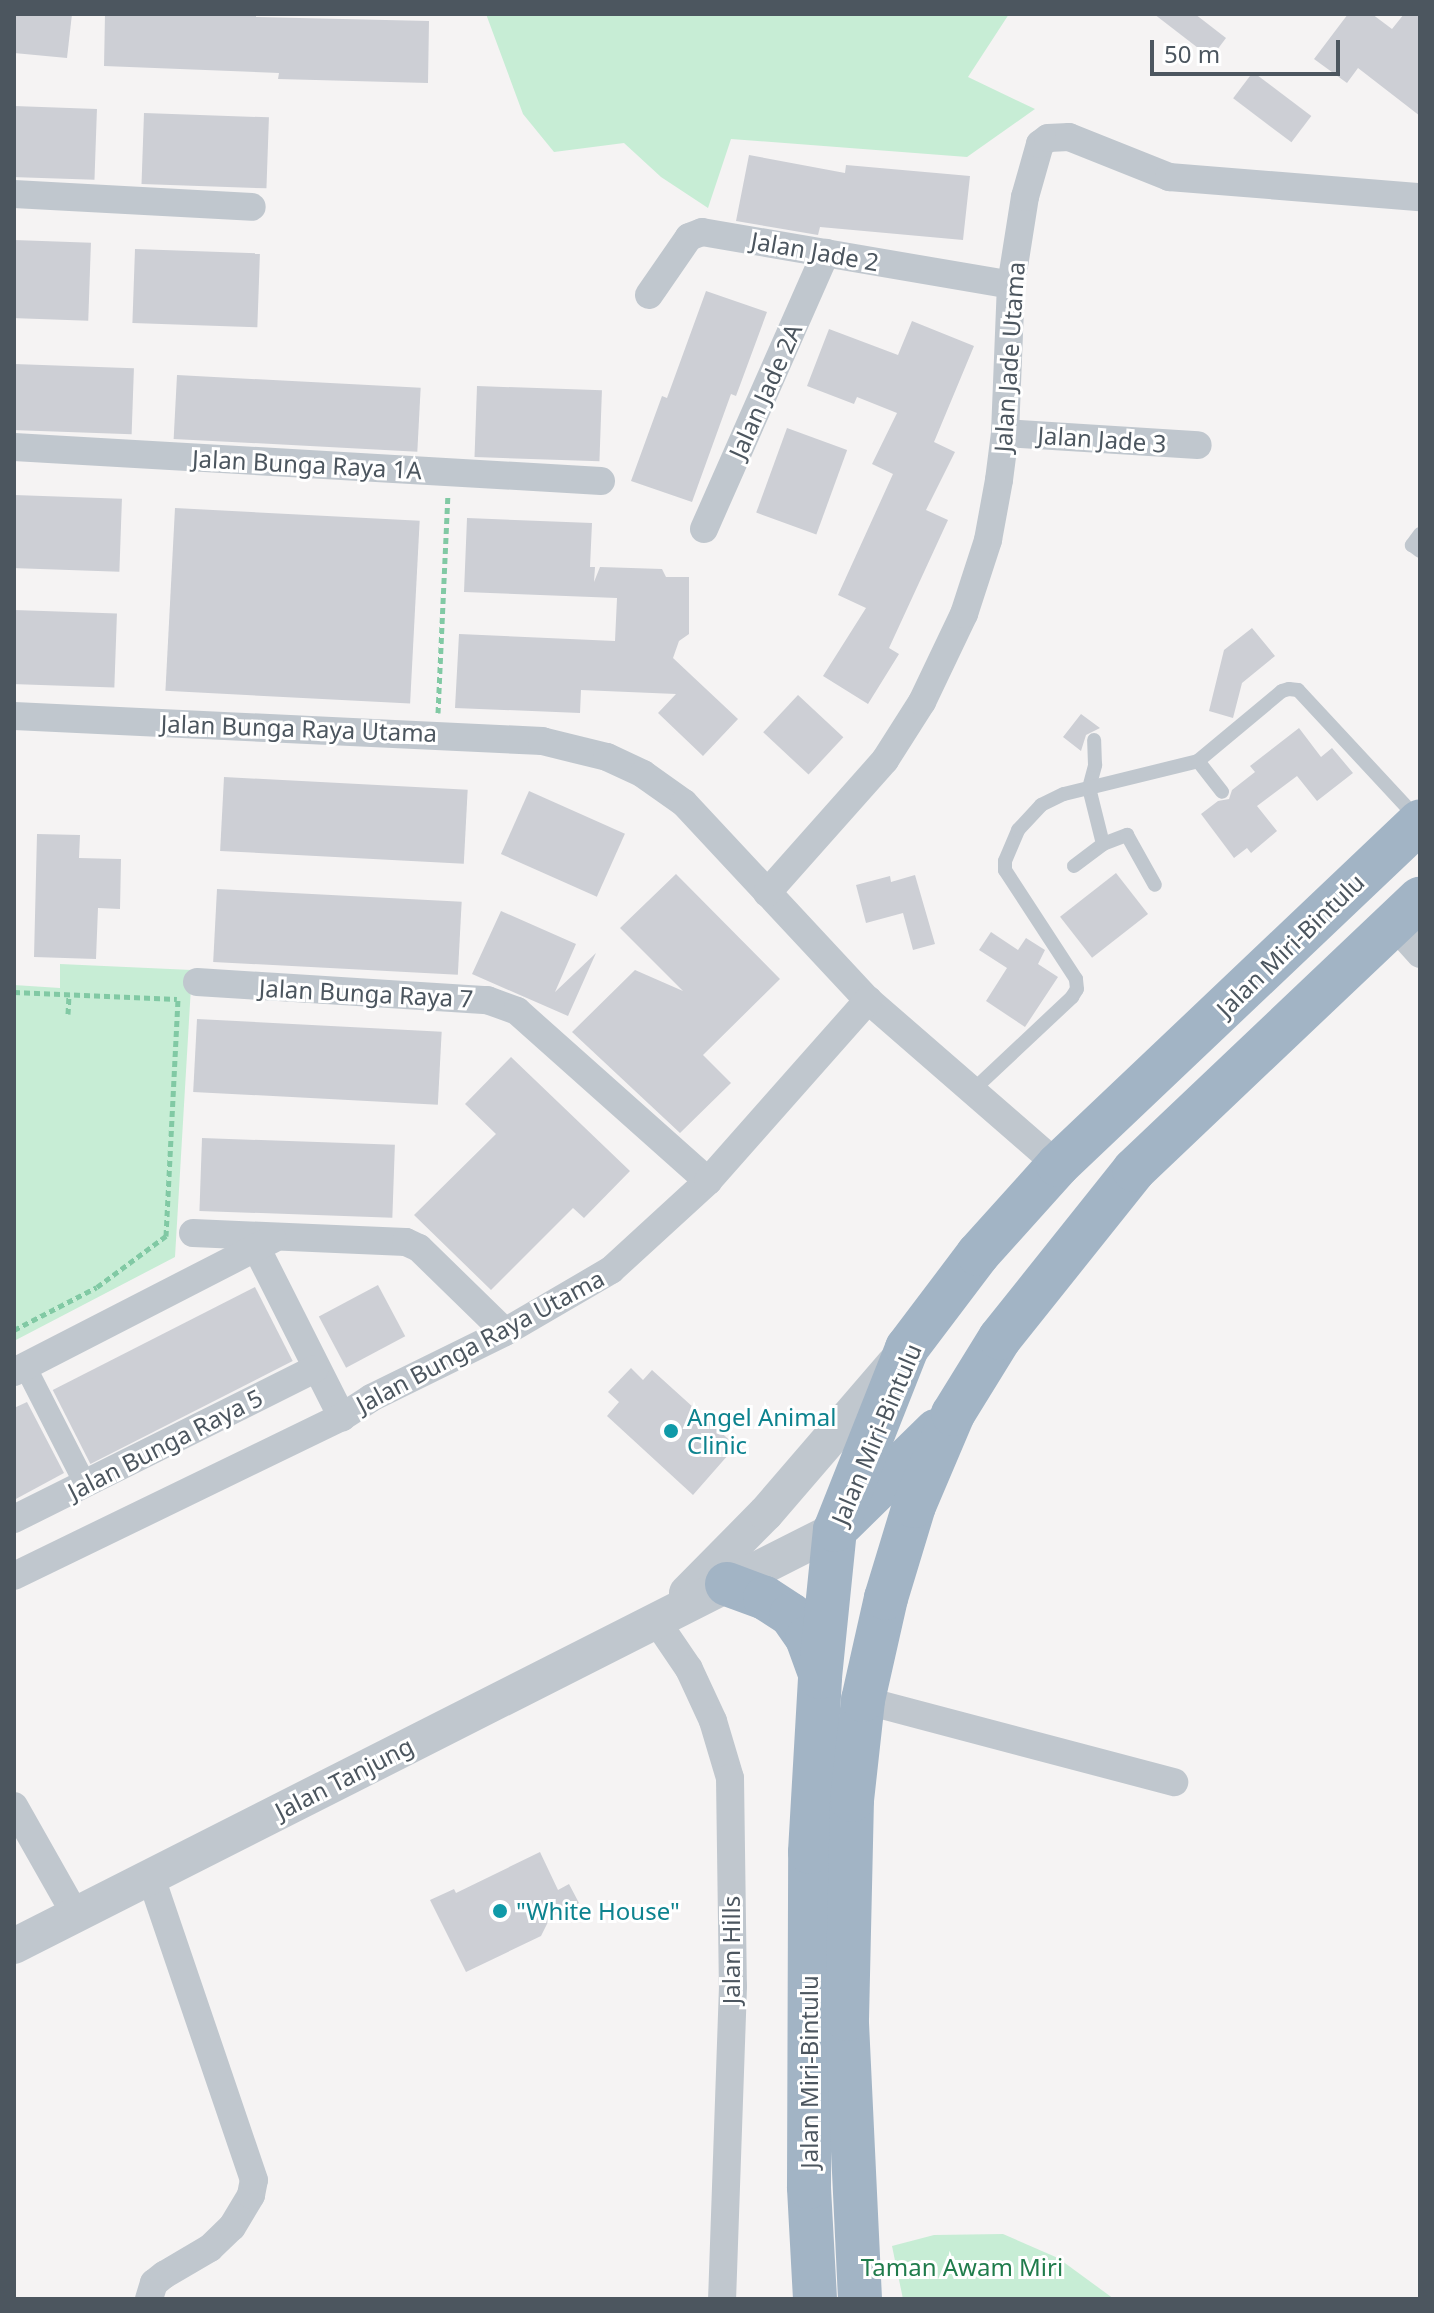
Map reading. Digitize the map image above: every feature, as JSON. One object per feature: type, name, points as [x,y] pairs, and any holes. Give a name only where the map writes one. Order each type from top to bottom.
[{"type":"highway","name":"Jalan Miri-Bintulu","points":[[815,2299],[809,2187],[810,1852],[820,1677],[835,1530],[907,1348],[978,1254],[1058,1165],[1420,821]]},
{"type":"highway","name":"Jalan Miri-Bintulu","points":[[860,2299],[847,2019],[852,1800],[863,1700],[886,1598],[914,1506],[953,1414],[1000,1338],[1134,1170],[1411,926]]},
{"type":"highway","points":[[835,1530],[953,1414]]},
{"type":"highway","points":[[727,1584],[765,1598],[791,1615],[807,1638],[820,1677]]},
{"type":"street","name":"Jalan Jade Utama","points":[[767,893],[885,760],[922,702],[964,614],[988,540],[1005,433],[1011,285],[1025,197],[1040,144],[1048,138],[1069,137],[1169,177],[1420,197]]},
{"type":"street","points":[[14,194],[252,207]]},
{"type":"street","name":"Jalan Jade 2","points":[[649,295],[695,233],[1011,285]]},
{"type":"street","name":"Jalan Jade 2A","points":[[704,529],[826,253]]},
{"type":"street","name":"Jalan Jade 3","points":[[1005,433],[1198,445]]},
{"type":"street","name":"Jalan Bunga Raya 1A","points":[[14,447],[601,481]]},
{"type":"street","name":"Jalan Bunga Raya Utama","points":[[14,716],[542,741],[607,757],[643,774],[684,803],[868,1000],[1058,1165]]},
{"type":"street","name":"Jalan Bunga Raya 7","points":[[197,982],[487,1000],[517,1011],[708,1181]]},
{"type":"street","name":"Jalan Bunga Raya Utama","points":[[14,1576],[342,1417],[371,1398],[505,1332],[611,1270],[708,1181],[868,1000]]},
{"type":"street","points":[[193,1233],[268,1242],[406,1242],[419,1248],[505,1332]]},
{"type":"street","points":[[85,1484],[19,1369],[268,1242]]},
{"type":"street","points":[[268,1242],[315,1369],[342,1417]]},
{"type":"street","name":"Jalan Tanjung","points":[[664,1614],[766,1513],[907,1348]]},
{"type":"street","name":"Jalan Bunga Raya 5","points":[[14,1519],[315,1369]]},
{"type":"street","name":"Jalan Tanjung","points":[[14,1946],[835,1530]]},
{"type":"street","name":"Jalan Hills","points":[[664,1614],[707,1708],[730,1778],[733,1986],[722,2299]]},
{"type":"street","points":[[863,1700],[1174,1782]]},
{"type":"street","points":[[14,1806],[75,1914]]},
{"type":"street","points":[[149,2299],[154,2283],[210,2248],[232,2227],[251,2195],[254,2180],[151,1878]]},
{"type":"lane","points":[[1420,534],[1412,545],[1420,551]]},
{"type":"lane","points":[[971,1092],[1077,989],[1076,979],[1009,880],[1005,861],[1018,830],[1041,805],[1089,788],[1198,761],[1282,691],[1298,690],[1420,821]]},
{"type":"lane","points":[[1094,740],[1095,765],[1089,788],[1103,844]]},
{"type":"lane","points":[[1198,761],[1222,792]]},
{"type":"lane","points":[[1074,866],[1103,844],[1127,835],[1155,885]]},
{"type":"path","points":[[437,734],[449,473]]},
{"type":"path","points":[[14,992],[178,999],[166,1236],[97,1287],[14,1330]]},
{"type":"path","points":[[68,1014],[69,995]]},
{"type":"green space","points":[[486,14],[1009,14],[968,77],[1035,109],[967,157],[731,139],[708,208],[661,177],[624,143],[554,152],[523,114]]},
{"type":"green space","points":[[60,964],[192,970],[175,1257],[14,1341],[14,985],[60,988]]},
{"type":"green space","name":"Taman Awam Miri","points":[[1003,2234],[1058,2258],[1114,2299],[903,2299],[892,2246],[934,2235]]},
{"type":"building","points":[[16,14],[72,14],[67,58],[14,53]]},
{"type":"building","points":[[105,14],[256,14],[256,17],[429,21],[428,83],[278,79],[279,73],[104,66]]},
{"type":"building","points":[[1154,14],[1195,14],[1226,38],[1211,58]]},
{"type":"building","points":[[1348,14],[1372,14],[1392,29],[1404,14],[1420,14],[1420,116],[1358,68],[1347,83],[1314,59]]},
{"type":"building","points":[[1253,72],[1311,116],[1291,142],[1233,98]]},
{"type":"building","points":[[14,106],[97,109],[94,180],[14,177]]},
{"type":"building","points":[[144,113],[269,117],[266,188],[142,184]]},
{"type":"building","points":[[749,155],[845,173],[846,165],[970,176],[963,240],[820,227],[818,235],[736,221]]},
{"type":"building","points":[[14,240],[91,243],[88,321],[14,318]]},
{"type":"building","points":[[135,249],[260,253],[257,327],[132,323]]},
{"type":"building","points":[[706,291],[767,312],[736,396],[731,394],[692,502],[631,481],[662,396],[667,398]]},
{"type":"building","points":[[912,321],[974,346],[934,442],[955,452],[926,510],[948,520],[889,648],[899,654],[868,704],[823,676],[866,608],[838,595],[893,474],[872,464],[897,413],[857,397],[854,404],[807,386],[829,329],[898,355]]},
{"type":"building","points":[[14,364],[134,368],[132,434],[14,430]]},
{"type":"building","points":[[177,375],[421,388],[417,452],[174,439]]},
{"type":"building","points":[[477,386],[602,390],[599,461],[475,457]]},
{"type":"building","points":[[787,428],[847,450],[816,534],[756,513]]},
{"type":"building","points":[[14,495],[122,499],[119,572],[14,568]]},
{"type":"building","points":[[175,508],[420,521],[410,704],[165,691]]},
{"type":"building","points":[[467,518],[592,523],[590,567],[595,567],[594,582],[600,567],[662,569],[666,577],[689,577],[689,634],[679,641],[673,658],[738,719],[703,756],[658,713],[676,694],[581,690],[580,713],[455,708],[459,634],[615,641],[617,598],[464,592]]},
{"type":"building","points":[[14,610],[117,614],[114,688],[14,684]]},
{"type":"building","points":[[1252,628],[1275,656],[1242,683],[1233,718],[1209,711],[1224,650]]},
{"type":"building","points":[[798,695],[843,737],[809,775],[763,732]]},
{"type":"building","points":[[1081,714],[1100,728],[1086,735],[1081,751],[1063,737]]},
{"type":"building","points":[[1299,728],[1321,757],[1332,748],[1353,773],[1317,801],[1297,776],[1257,806],[1277,831],[1251,853],[1247,848],[1234,858],[1201,814],[1218,801],[1229,799],[1232,790],[1255,772],[1250,766]]},
{"type":"building","points":[[224,777],[468,790],[464,864],[220,851]]},
{"type":"building","points":[[529,791],[625,834],[597,897],[501,854]]},
{"type":"building","points":[[37,834],[80,835],[79,858],[121,859],[120,909],[98,908],[96,959],[34,957]]},
{"type":"building","points":[[1116,873],[1148,914],[1092,958],[1060,917]]},
{"type":"building","points":[[676,874],[780,979],[703,1055],[731,1083],[680,1133],[572,1032],[635,970],[683,991],[620,928]]},
{"type":"building","points":[[915,875],[935,944],[913,950],[903,913],[866,923],[856,885],[890,876],[891,882]]},
{"type":"building","points":[[217,889],[462,902],[458,975],[213,962]]},
{"type":"building","points":[[501,911],[576,944],[555,992],[596,953],[568,1016],[472,974]]},
{"type":"building","points":[[991,932],[1018,950],[1026,938],[1045,950],[1038,964],[1058,977],[1025,1027],[986,1001],[1007,968],[979,950]]},
{"type":"building","points":[[197,1019],[442,1032],[438,1105],[193,1092]]},
{"type":"building","points":[[511,1057],[630,1171],[584,1218],[573,1208],[491,1290],[414,1215],[496,1134],[465,1104]]},
{"type":"building","points":[[202,1138],[395,1145],[392,1218],[199,1211]]},
{"type":"building","points":[[378,1285],[405,1336],[346,1368],[319,1316]]},
{"type":"building","points":[[255,1287],[293,1361],[90,1464],[53,1390]]},
{"type":"building","name":"Angel Animal Clinic","points":[[631,1368],[643,1380],[652,1370],[736,1446],[693,1495],[607,1416],[619,1402],[608,1392]]},
{"type":"building","points":[[27,1402],[64,1473],[14,1500],[14,1408]]},
{"type":"building","name":"\"White House\"","points":[[540,1852],[558,1890],[569,1884],[579,1903],[550,1918],[541,1936],[466,1972],[430,1900],[454,1889],[456,1893]]},
{"type":"place","name":"Angel Animal Clinic","points":[[671,1431]]},
{"type":"place","name":"\"White House\"","points":[[500,1911]]}]
